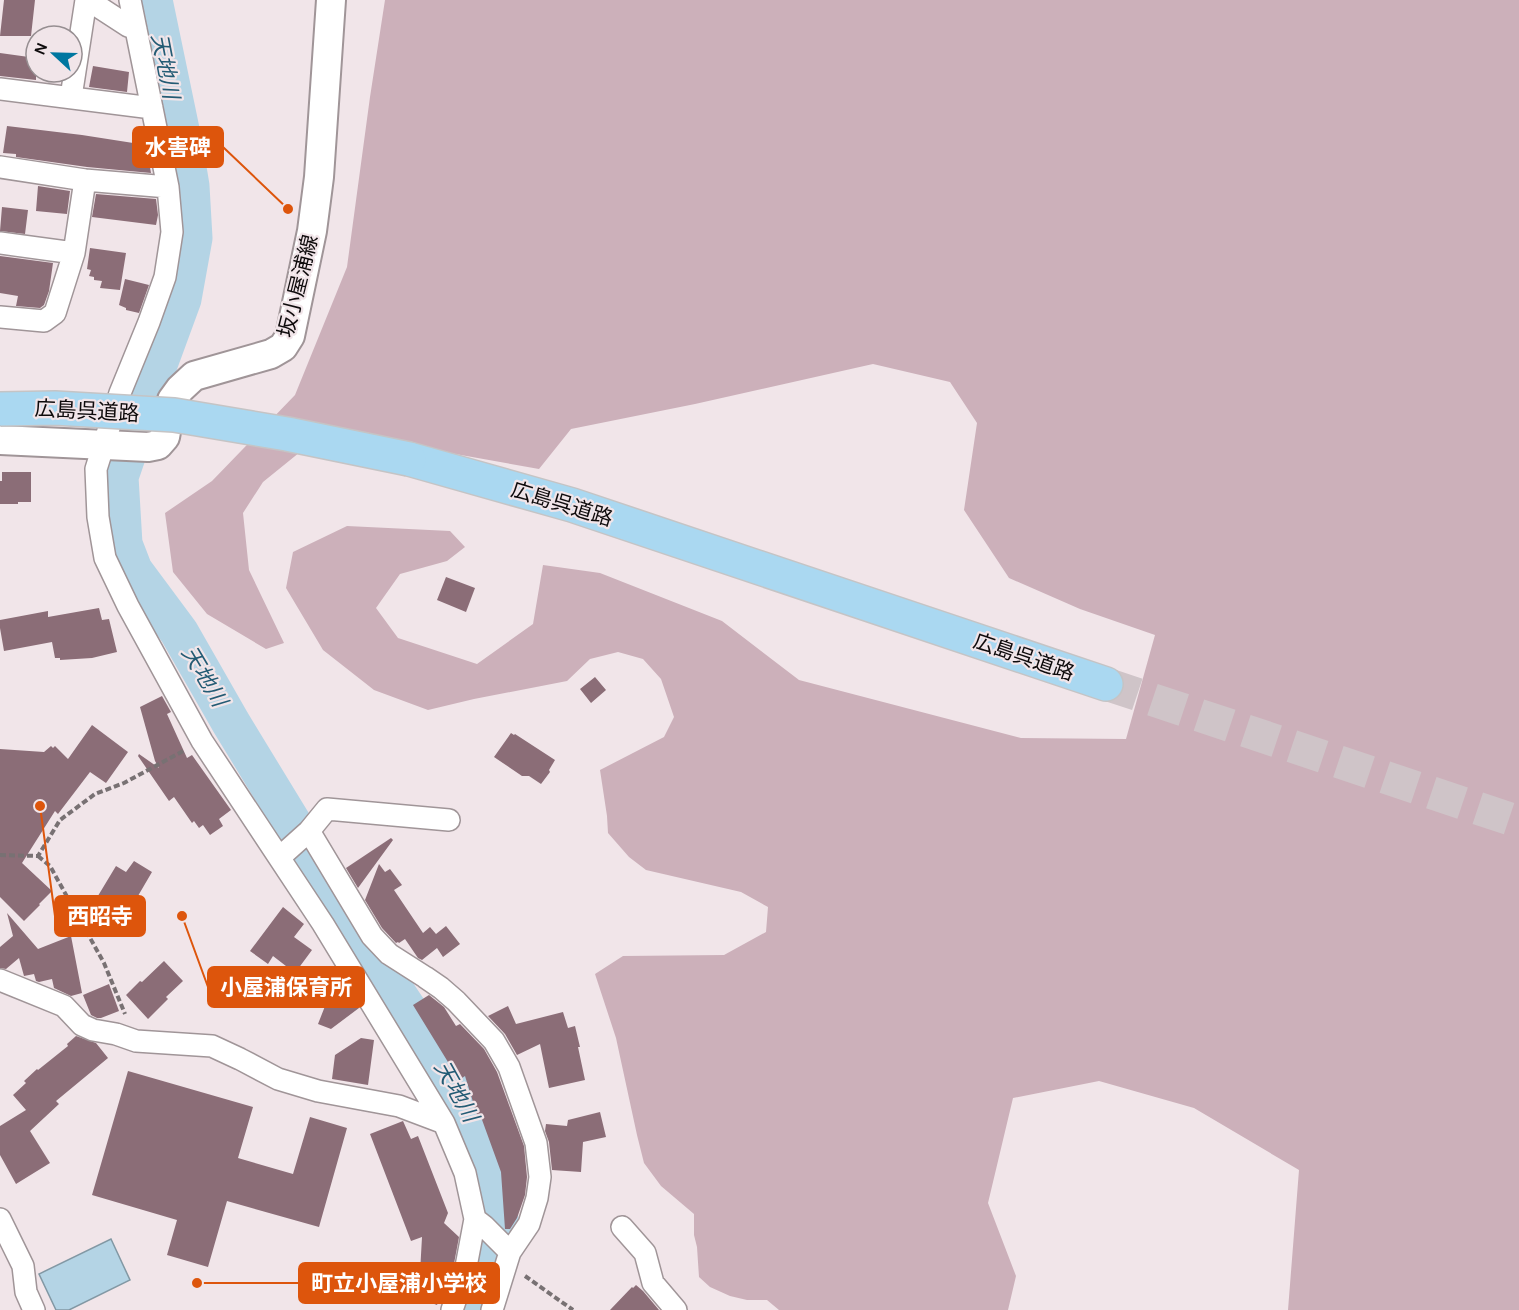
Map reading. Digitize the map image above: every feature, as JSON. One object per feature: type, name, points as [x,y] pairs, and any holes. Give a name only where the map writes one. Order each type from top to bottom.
[{"type":"highway","name":"広島呉道路","points":[[0,409],[55,408],[174,416],[288,434],[409,459],[572,505],[1106,684]]},
{"type":"main road","name":"坂小屋浦線","points":[[0,440],[148,447],[158,445],[165,437],[172,400],[180,389],[195,376],[271,354],[283,347],[290,336],[312,231],[319,177],[331,0]]},
{"type":"street","points":[[71,97],[87,0],[136,29]]},
{"type":"street","points":[[130,0],[168,187],[172,232],[165,277],[120,393],[110,445],[96,470],[98,517],[105,558],[128,606],[202,741],[323,924],[444,1123],[465,1173],[480,1222],[508,1257]]},
{"type":"street","points":[[0,89],[152,108]]},
{"type":"street","points":[[0,167],[85,180],[168,187]]},
{"type":"street","points":[[0,317],[44,321],[55,313],[74,253],[85,180]]},
{"type":"street","points":[[0,243],[74,253]]},
{"type":"street","points":[[280,857],[309,831],[327,809],[449,820]]},
{"type":"street","points":[[309,831],[372,936],[389,954],[433,982],[456,1001],[494,1041],[509,1067],[536,1143],[540,1177],[530,1224],[508,1257],[492,1310]]},
{"type":"street","points":[[0,980],[64,1006],[82,1024],[93,1030],[116,1034],[136,1041],[212,1046],[278,1079],[318,1091],[399,1106],[444,1123]]},
{"type":"street","points":[[0,1219],[23,1266],[26,1292],[34,1310]]},
{"type":"street","points":[[452,1310],[480,1222]]},
{"type":"street","points":[[622,1227],[645,1253],[653,1283],[676,1310]]},
{"type":"path","points":[[38,856],[60,820],[95,794],[124,783],[202,741]]},
{"type":"path","points":[[0,855],[38,856],[50,866],[104,963],[136,1041]]},
{"type":"path","points":[[508,1257],[573,1310]]},
{"type":"shaded area","points":[[385,0],[1519,0],[1519,1310],[1288,1310],[1299,1170],[1194,1108],[1099,1081],[1013,1098],[988,1203],[1016,1276],[1008,1310],[779,1310],[767,1300],[747,1300],[730,1296],[710,1287],[699,1277],[694,1214],[661,1186],[644,1163],[616,1038],[595,974],[623,956],[724,955],[766,932],[768,907],[741,892],[646,870],[629,857],[608,833],[600,770],[664,737],[674,717],[661,679],[643,659],[618,652],[590,659],[567,681],[428,710],[374,690],[323,650],[286,588],[293,552],[347,526],[450,531],[465,547],[447,561],[400,574],[376,608],[398,638],[477,664],[533,624],[543,565],[600,573],[722,621],[799,680],[1021,738],[1126,739],[1155,635],[1080,609],[1009,578],[964,510],[977,423],[950,382],[873,364],[571,429],[539,469],[326,431],[263,482],[243,513],[249,570],[284,643],[266,649],[207,614],[173,572],[165,513],[212,481],[295,395],[347,267]]},
{"type":"water","points":[[111,1239],[130,1280],[69,1310],[56,1310],[39,1274]]},
{"type":"building","points":[[4,0],[35,0],[32,24],[24,24],[24,36],[0,36]]},
{"type":"building","points":[[0,53],[24,56],[24,79],[0,76]]},
{"type":"building","points":[[93,66],[129,72],[127,92],[89,87]]},
{"type":"building","points":[[7,126],[146,145],[151,173],[87,167],[16,157],[16,154],[3,153]]},
{"type":"building","points":[[38,186],[70,191],[67,214],[36,211]]},
{"type":"building","points":[[96,194],[156,199],[158,215],[156,225],[92,217]]},
{"type":"building","points":[[2,207],[28,210],[25,234],[0,231]]},
{"type":"building","points":[[90,248],[126,253],[120,290],[100,288],[102,281],[94,280],[94,277],[89,276],[91,270],[87,269]]},
{"type":"building","points":[[0,256],[53,263],[49,291],[44,305],[40,308],[16,306],[18,296],[0,293]]},
{"type":"building","points":[[125,279],[149,285],[139,313],[126,310],[119,305]]},
{"type":"building","points":[[2,472],[31,472],[31,502],[0,504]]},
{"type":"building","points":[[446,577],[475,588],[466,612],[437,600]]},
{"type":"building","points":[[99,608],[102,620],[109,619],[117,652],[92,658],[60,660],[60,658],[55,658],[52,642],[4,651],[0,620],[48,611],[48,617]]},
{"type":"building","points":[[595,677],[606,690],[591,703],[580,689]]},
{"type":"building","points":[[162,696],[171,712],[167,714],[187,758],[192,755],[231,810],[219,819],[223,826],[210,835],[203,825],[199,828],[194,821],[192,823],[174,797],[169,801],[138,756],[139,754],[159,768],[140,707]]},
{"type":"building","points":[[92,725],[128,752],[106,783],[90,772],[58,814],[55,811],[22,863],[52,891],[24,921],[0,897],[0,749],[44,752],[51,746],[53,748],[55,746],[68,759]]},
{"type":"building","points":[[511,733],[555,760],[541,784],[529,776],[522,776],[494,757]]},
{"type":"building","points":[[391,838],[393,840],[358,888],[346,868]]},
{"type":"building","points":[[134,861],[152,872],[120,931],[105,922],[101,929],[84,919],[116,866],[126,872]]},
{"type":"building","points":[[379,864],[385,872],[390,869],[402,885],[394,890],[423,933],[430,927],[436,934],[446,926],[460,944],[443,957],[437,948],[422,960],[418,958],[405,939],[396,943],[382,928],[365,900]]},
{"type":"building","points":[[283,907],[304,924],[294,937],[312,950],[295,973],[273,956],[268,964],[250,951]]},
{"type":"building","points":[[7,913],[38,949],[71,936],[82,993],[71,996],[54,988],[52,979],[39,982],[36,981],[34,974],[24,976],[19,958],[6,969],[0,968],[0,947],[13,936]]},
{"type":"building","points":[[164,961],[183,981],[148,1019],[126,995]]},
{"type":"building","points":[[338,973],[359,1008],[331,1029],[318,1024]]},
{"type":"building","points":[[109,984],[119,1011],[97,1018],[91,1015],[83,995]]},
{"type":"building","points":[[429,995],[444,1007],[456,1026],[460,1024],[484,1049],[497,1072],[524,1146],[527,1177],[525,1195],[517,1218],[510,1229],[505,1229],[501,1172],[481,1117],[478,1118],[465,1076],[459,1080],[413,1005]]},
{"type":"building","points":[[508,1006],[516,1024],[563,1012],[568,1028],[575,1026],[585,1080],[549,1088],[540,1044],[517,1055],[505,1034],[488,1016]]},
{"type":"building","points":[[76,1036],[96,1043],[108,1058],[56,1101],[59,1104],[30,1131],[50,1163],[16,1184],[0,1155],[0,1126],[26,1110],[13,1095],[26,1083],[24,1081],[68,1046],[67,1044]]},
{"type":"building","points":[[361,1038],[374,1040],[368,1085],[332,1079],[335,1055]]},
{"type":"building","points":[[128,1071],[253,1107],[238,1158],[293,1174],[310,1117],[347,1128],[319,1227],[227,1201],[208,1267],[167,1255],[177,1220],[92,1195]]},
{"type":"building","points":[[600,1112],[606,1137],[583,1142],[581,1172],[552,1170],[549,1142],[545,1131],[546,1124],[567,1126],[568,1120]]},
{"type":"building","points":[[403,1121],[411,1139],[418,1136],[448,1213],[444,1223],[459,1237],[453,1269],[437,1305],[418,1298],[427,1273],[420,1273],[422,1237],[411,1241],[370,1134]]},
{"type":"building","points":[[636,1285],[659,1310],[610,1310],[632,1287]]},
{"type":"waterway","name":"天地川","points":[[153,0],[183,144],[190,186],[193,238],[182,299],[119,477],[123,544],[133,570],[179,632],[231,723],[389,982],[451,1075],[493,1159],[499,1220],[489,1293],[483,1310]]},
{"type":"tunnel","points":[[1106,684],[1519,822]]},
{"type":"place","name":"水害碑","points":[[288,209]]},
{"type":"place","name":"西昭寺","points":[[40,806]]},
{"type":"place","name":"小屋浦保育所","points":[[182,916]]},
{"type":"place","name":"町立小屋浦小学校","points":[[197,1283]]}]
